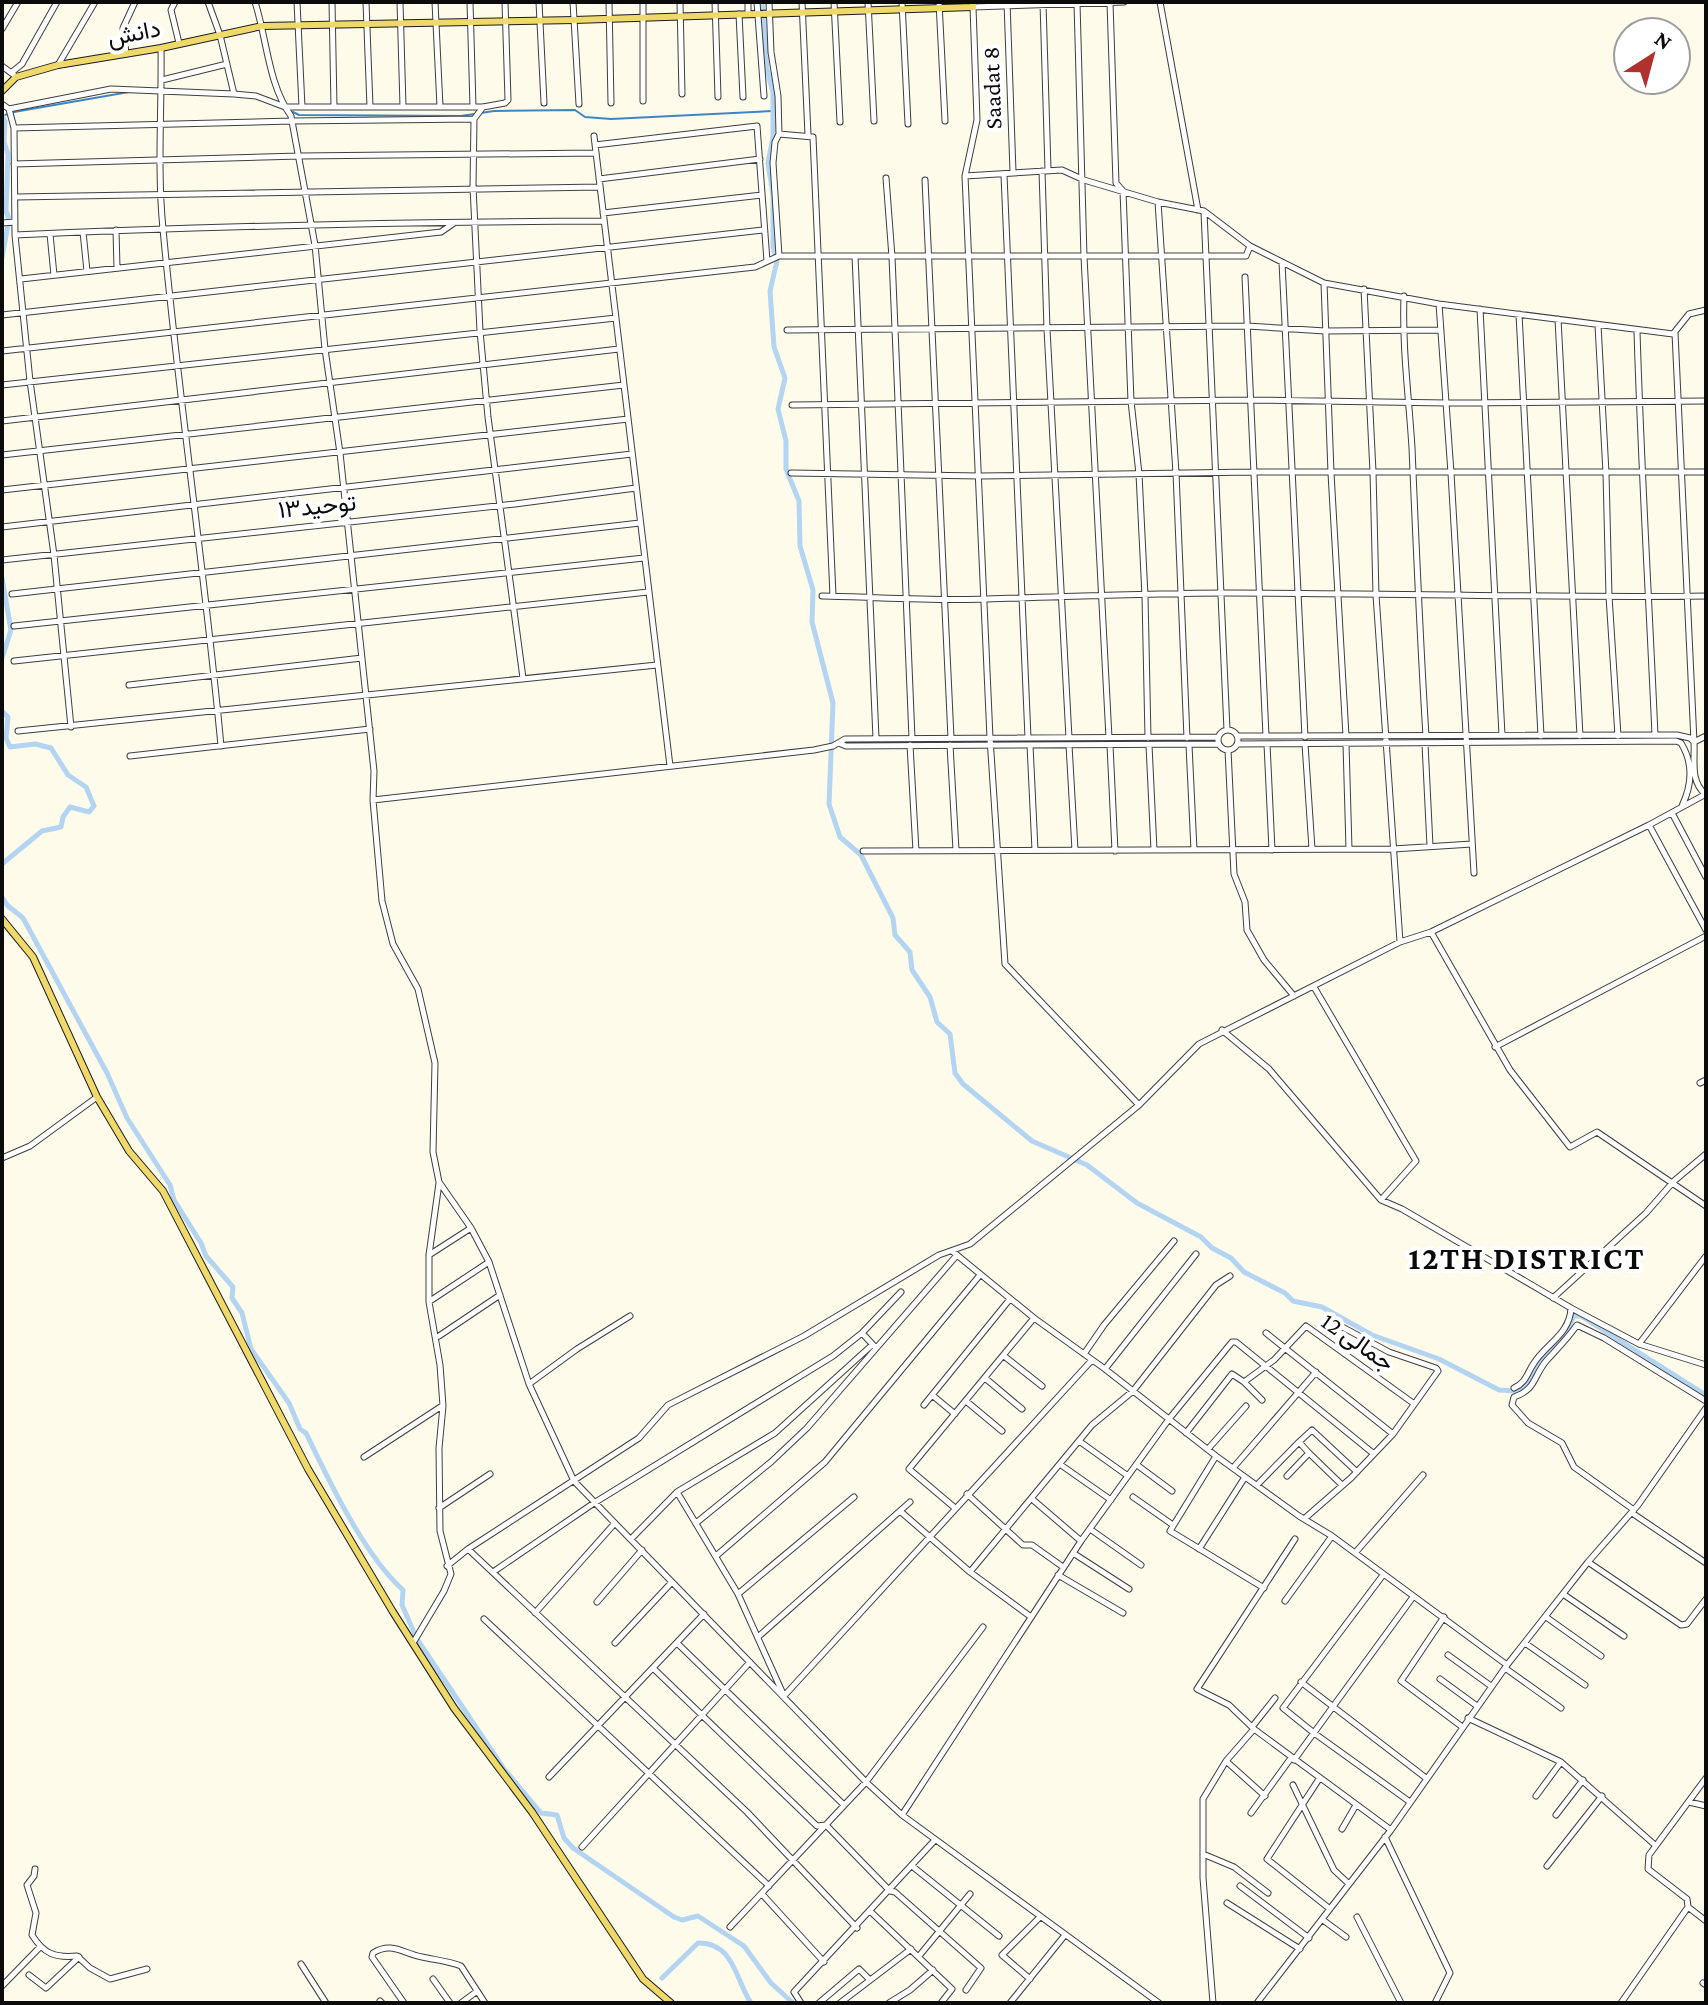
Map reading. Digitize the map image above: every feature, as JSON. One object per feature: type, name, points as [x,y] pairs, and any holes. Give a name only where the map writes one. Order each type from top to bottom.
[{"type":"main road","name":"دانش","points":[[2,91],[14,75],[262,26],[868,11],[902,6],[973,4]]},
{"type":"main road","points":[[2,919],[33,957],[97,1097],[129,1151],[163,1191],[308,1469],[413,1643],[454,1708],[532,1812],[643,1979],[671,2003]]},
{"type":"street","points":[[2,29],[18,2]]},
{"type":"street","points":[[2,66],[14,75],[57,2]]},
{"type":"street","points":[[58,65],[95,2]]},
{"type":"street","points":[[126,53],[123,28],[135,2]]},
{"type":"street","points":[[175,2],[171,10],[179,43]]},
{"type":"street","points":[[208,2],[220,35],[234,94]]},
{"type":"street","points":[[255,2],[273,74],[292,118],[315,245],[370,729],[382,901],[393,944],[418,989],[435,1063],[433,1152],[439,1182],[429,1255],[429,1302],[440,1365],[443,1406],[438,1508],[440,1531],[451,1574],[413,1643]]},
{"type":"street","points":[[297,2],[302,107]]},
{"type":"street","points":[[332,2],[334,107]]},
{"type":"street","points":[[366,2],[370,107]]},
{"type":"street","points":[[400,2],[403,107]]},
{"type":"street","points":[[435,2],[440,107]]},
{"type":"street","points":[[470,2],[473,107]]},
{"type":"street","points":[[9,109],[111,89],[256,96],[285,107],[483,107],[507,102],[505,2]]},
{"type":"street","points":[[539,2],[544,103]]},
{"type":"street","points":[[573,2],[579,104]]},
{"type":"street","points":[[609,2],[611,103]]},
{"type":"street","points":[[643,2],[643,101]]},
{"type":"street","points":[[680,2],[682,94]]},
{"type":"street","points":[[715,2],[718,97]]},
{"type":"street","points":[[748,2],[748,13]]},
{"type":"street","points":[[757,2],[764,96]]},
{"type":"street","points":[[769,2],[771,52],[778,96],[779,134],[773,163],[779,256]]},
{"type":"street","points":[[802,2],[808,135]]},
{"type":"street","points":[[834,2],[840,122]]},
{"type":"street","points":[[868,2],[874,121]]},
{"type":"street","points":[[1077,2],[1084,257],[1115,851]]},
{"type":"street","points":[[1110,2],[1116,183],[1123,191],[1131,401],[1139,474],[1154,850]]},
{"type":"street","points":[[1124,2],[973,4],[977,120],[965,176],[990,742],[1005,964],[1139,1105]]},
{"type":"street","points":[[1160,2],[1201,211],[1205,255],[1227,730],[1218,741]]},
{"type":"street","points":[[1043,3],[1047,329],[1075,850]]},
{"type":"street","points":[[939,4],[945,121]]},
{"type":"street","name":"Saadat 8","points":[[1008,4],[1013,172]]},
{"type":"street","points":[[902,6],[908,124]]},
{"type":"street","points":[[739,14],[743,97]]},
{"type":"street","points":[[161,48],[159,125],[163,229],[221,746]]},
{"type":"street","points":[[162,80],[227,64]]},
{"type":"street","points":[[2,104],[9,109],[14,128],[15,235],[30,381],[54,555],[71,727]]},
{"type":"street","points":[[483,107],[474,119],[475,262],[491,437],[523,678]]},
{"type":"street","points":[[14,128],[292,118],[474,119]]},
{"type":"street","points":[[14,164],[596,149],[756,125],[759,127],[767,261]]},
{"type":"street","points":[[779,134],[813,137],[833,596]]},
{"type":"street","points":[[594,136],[670,767]]},
{"type":"street","points":[[599,179],[760,159]]},
{"type":"street","points":[[965,176],[1062,170],[1084,180],[1158,202],[1201,211],[1250,246],[1324,283],[1439,304],[1637,331],[1675,333]]},
{"type":"street","points":[[1004,175],[1035,850]]},
{"type":"street","points":[[886,178],[912,738]]},
{"type":"street","points":[[925,180],[951,738]]},
{"type":"street","points":[[15,197],[600,187]]},
{"type":"street","points":[[603,213],[762,195]]},
{"type":"street","points":[[1158,202],[1164,256],[1194,850]]},
{"type":"street","points":[[15,235],[116,230],[604,221]]},
{"type":"street","points":[[2,223],[15,222]]},
{"type":"street","points":[[21,279],[441,232],[455,222]]},
{"type":"street","points":[[116,230],[117,268]]},
{"type":"street","points":[[2,315],[763,230]]},
{"type":"street","points":[[83,232],[87,271]]},
{"type":"street","points":[[50,234],[54,275]]},
{"type":"street","points":[[2,351],[755,267],[779,256],[1246,256],[1250,246]]},
{"type":"street","points":[[855,256],[876,739]]},
{"type":"street","points":[[1282,261],[1312,849]]},
{"type":"street","points":[[1245,277],[1266,736]]},
{"type":"street","points":[[1324,283],[1349,849]]},
{"type":"street","points":[[1364,289],[1376,595],[1400,942]]},
{"type":"street","points":[[1404,296],[1416,594],[1426,736]]},
{"type":"street","points":[[1439,304],[1474,873]]},
{"type":"street","points":[[1480,309],[1502,735]]},
{"type":"street","points":[[696,1523],[789,1445],[954,1253],[970,1244],[1081,1155],[1139,1105],[1199,1044],[1400,942],[1431,932],[1649,825],[1706,794],[1694,778],[1675,333],[1682,319],[1706,310]]},
{"type":"street","points":[[1519,314],[1541,736]]},
{"type":"street","points":[[2,385],[616,318]]},
{"type":"street","points":[[1558,319],[1580,736]]},
{"type":"street","points":[[1598,325],[1618,736]]},
{"type":"street","points":[[787,330],[1247,326],[1325,331],[1441,330]]},
{"type":"street","points":[[1637,331],[1655,735]]},
{"type":"street","points":[[2,421],[619,349]]},
{"type":"street","points":[[2,455],[624,385]]},
{"type":"street","points":[[792,405],[1250,400],[1446,403],[1706,401]]},
{"type":"street","points":[[2,490],[491,437],[628,419]]},
{"type":"street","points":[[2,527],[632,454]]},
{"type":"street","points":[[791,473],[980,476],[1217,472],[1706,472]]},
{"type":"street","name":"توحید۱۳","points":[[2,560],[636,488]]},
{"type":"street","points":[[12,594],[640,523]]},
{"type":"street","points":[[14,626],[644,558]]},
{"type":"street","points":[[14,661],[648,592]]},
{"type":"street","points":[[822,596],[985,599],[1260,593],[1457,597],[1706,596]]},
{"type":"street","points":[[129,685],[362,658]]},
{"type":"street","points":[[18,731],[657,665]]},
{"type":"street","points":[[130,756],[370,729]]},
{"type":"street","points":[[1227,730],[1237,740],[1267,744],[1305,740]]},
{"type":"street","points":[[1346,740],[1425,744],[1502,735],[1655,735],[1685,736],[1694,742]]},
{"type":"street","points":[[1228,750],[1237,740],[1266,736],[1305,740],[1426,736],[1676,741],[1685,750],[1691,778],[1682,807]]},
{"type":"street","points":[[1694,742],[1706,736]]},
{"type":"street","points":[[836,745],[845,739],[951,738],[990,742]]},
{"type":"street","points":[[373,800],[836,745],[1218,741],[1228,750],[1234,874],[1245,902],[1250,937],[1264,960],[1294,996]]},
{"type":"street","points":[[1267,744],[1272,850]]},
{"type":"street","points":[[1425,744],[1430,847]]},
{"type":"street","points":[[910,745],[916,851]]},
{"type":"street","points":[[950,745],[956,850]]},
{"type":"street","points":[[1672,813],[1706,877]]},
{"type":"street","points":[[1495,1047],[1706,933],[1649,825]]},
{"type":"street","points":[[863,851],[1393,849],[1472,844]]},
{"type":"street","points":[[1431,932],[1495,1047],[1570,1147],[1597,1132],[1674,1181],[1706,1206]]},
{"type":"street","points":[[1314,987],[1416,1161],[1381,1200]]},
{"type":"street","points":[[1222,1030],[1269,1069],[1381,1200],[1639,1344],[1706,1365]]},
{"type":"street","points":[[2,1158],[30,1146],[97,1097]]},
{"type":"street","points":[[1553,1298],[1706,1154]]},
{"type":"street","points":[[439,1182],[471,1228],[489,1262],[529,1384],[574,1481],[866,1782],[902,1815],[1159,2003]]},
{"type":"street","points":[[429,1255],[471,1228]]},
{"type":"street","points":[[1084,1354],[1104,1325],[1174,1241]]},
{"type":"street","points":[[447,1566],[468,1549],[639,1438],[668,1405],[804,1336],[939,1255],[954,1253],[1216,1456],[1444,1617],[1561,1708]]},
{"type":"street","points":[[1105,1369],[1196,1254]]},
{"type":"street","points":[[1639,1344],[1706,1256]]},
{"type":"street","points":[[429,1302],[489,1262]]},
{"type":"street","points":[[716,1556],[825,1462],[980,1275]]},
{"type":"street","points":[[970,1572],[1092,1425],[1133,1391],[1216,1285],[1230,1276]]},
{"type":"street","points":[[493,1572],[594,1503],[833,1356],[862,1333],[901,1292]]},
{"type":"street","points":[[439,1336],[500,1295]]},
{"type":"street","points":[[924,1405],[1010,1299]]},
{"type":"street","points":[[1514,1388],[1521,1385],[1535,1360],[1560,1336],[1571,1316],[1571,1308]]},
{"type":"street","points":[[529,1384],[630,1316]]},
{"type":"street","points":[[955,1508],[909,1469],[1034,1318]]},
{"type":"street","points":[[1304,1519],[1357,1472],[1393,1434],[1437,1369],[1389,1352],[1333,1322]]},
{"type":"street","points":[[1706,1401],[1604,1338],[1577,1325],[1561,1348],[1547,1360],[1530,1389],[1514,1397],[1512,1405],[1528,1423],[1562,1443],[1574,1467],[1706,1563]]},
{"type":"street","name":"جمالی 12","points":[[1186,1433],[1232,1374],[1244,1382],[1265,1367],[1307,1326],[1413,1403]]},
{"type":"street","points":[[862,1333],[874,1347]]},
{"type":"street","points":[[1266,1333],[1393,1434]]},
{"type":"street","points":[[902,1815],[1081,1541],[1169,1419],[1234,1341],[1374,1454]]},
{"type":"street","points":[[631,1539],[677,1492],[775,1433],[874,1347]]},
{"type":"street","points":[[1004,1356],[1042,1386]]},
{"type":"street","points":[[784,1696],[1092,1360]]},
{"type":"street","points":[[1233,1468],[1316,1372]]},
{"type":"street","points":[[985,1378],[1022,1409]]},
{"type":"street","points":[[1244,1382],[1262,1400]]},
{"type":"street","points":[[932,1395],[955,1414]]},
{"type":"street","points":[[966,1401],[1002,1431]]},
{"type":"street","points":[[364,1457],[443,1406]]},
{"type":"street","points":[[1208,1449],[1246,1406]]},
{"type":"street","points":[[1257,2003],[1391,1830],[1506,1666],[1588,1562],[1633,1511],[1706,1408]]},
{"type":"street","points":[[1256,1485],[1312,1430],[1357,1472]]},
{"type":"street","points":[[1079,1441],[1128,1476]]},
{"type":"street","points":[[1299,1442],[1342,1485]]},
{"type":"street","points":[[1287,1476],[1309,1453]]},
{"type":"street","points":[[1216,1456],[1170,1531],[1264,1588]]},
{"type":"street","points":[[1061,1465],[1111,1500]]},
{"type":"street","points":[[1137,1465],[1172,1491]]},
{"type":"street","points":[[438,1508],[490,1474]]},
{"type":"street","points":[[1355,1553],[1423,1475]]},
{"type":"street","points":[[1199,1549],[1245,1477]]},
{"type":"street","points":[[677,1492],[738,1594],[784,1696]]},
{"type":"street","points":[[967,1494],[1023,1545],[1032,1545],[1063,1567]]},
{"type":"street","points":[[738,1594],[854,1497]]},
{"type":"street","points":[[1133,1497],[1173,1525]]},
{"type":"street","points":[[1032,1499],[1081,1541]]},
{"type":"street","points":[[758,1637],[910,1502]]},
{"type":"street","points":[[900,1511],[970,1572],[1031,1617]]},
{"type":"street","points":[[535,1613],[615,1523]]},
{"type":"street","points":[[1090,1529],[1141,1565]]},
{"type":"street","points":[[1285,1601],[1332,1536]]},
{"type":"street","points":[[1295,1539],[1197,1689],[1229,1705],[1292,1759],[1391,1830]]},
{"type":"street","points":[[468,1549],[794,1859],[857,1928]]},
{"type":"street","points":[[597,1602],[642,1550]]},
{"type":"street","points":[[1073,1553],[1129,1589]]},
{"type":"street","points":[[1588,1562],[1681,1625],[1687,1624],[1706,1599]]},
{"type":"street","points":[[1058,1575],[1123,1613]]},
{"type":"street","points":[[1383,1575],[1283,1708],[1410,1802]]},
{"type":"street","points":[[615,1643],[672,1582]]},
{"type":"street","points":[[1563,1594],[1624,1636]]},
{"type":"street","points":[[1251,1813],[1265,1796],[1270,1783],[1314,1733],[1413,1597]]},
{"type":"street","points":[[549,1777],[599,1728],[704,1614]]},
{"type":"street","points":[[1444,1617],[1401,1681],[1461,1726]]},
{"type":"street","points":[[1545,1617],[1601,1656]]},
{"type":"street","points":[[484,1619],[769,1886]]},
{"type":"street","points":[[730,1927],[866,1782],[983,1627]]},
{"type":"street","points":[[677,1643],[844,1805]]},
{"type":"street","points":[[1525,1643],[1585,1685]]},
{"type":"street","points":[[1448,1655],[1491,1686]]},
{"type":"street","points":[[582,1847],[750,1662]]},
{"type":"street","points":[[653,1668],[817,1826],[826,1825]]},
{"type":"street","points":[[1440,1679],[1477,1706]]},
{"type":"street","points":[[1301,1682],[1426,1778]]},
{"type":"street","points":[[1213,2003],[1203,1854],[1204,1794],[1275,1698]]},
{"type":"street","points":[[1468,1718],[1561,1762],[1655,1845]]},
{"type":"street","points":[[1226,1761],[1265,1796]]},
{"type":"street","points":[[1536,1796],[1561,1762]]},
{"type":"street","points":[[1621,2003],[1688,1907],[1687,1899],[1648,1869],[1649,1855],[1706,1778]]},
{"type":"street","points":[[1319,1779],[1267,1859],[1330,1909]]},
{"type":"street","points":[[1556,1815],[1583,1780]]},
{"type":"street","points":[[1293,1785],[1334,1870],[1349,1884]]},
{"type":"street","points":[[1547,1866],[1602,1796]]},
{"type":"street","points":[[1689,1802],[1706,1806]]},
{"type":"street","points":[[1342,1829],[1356,1805]]},
{"type":"street","points":[[826,1825],[890,1891],[895,1892],[982,1969],[966,1990]]},
{"type":"street","points":[[1385,1837],[1450,1973],[1435,2003]]},
{"type":"street","points":[[801,2003],[793,1993],[857,1928],[934,1841]]},
{"type":"street","points":[[1203,1854],[1234,1867],[1268,1893]]},
{"type":"street","points":[[912,1866],[999,1936]]},
{"type":"street","points":[[35,1869],[27,1885],[36,1913],[32,1935],[40,1947],[56,1956],[79,1957],[90,1968],[110,1979],[147,1969]]},
{"type":"street","points":[[1240,1886],[1309,1938]]},
{"type":"street","points":[[762,1894],[824,1962]]},
{"type":"street","points":[[919,1956],[970,1894]]},
{"type":"street","points":[[1227,1903],[1300,1949]]},
{"type":"street","points":[[1688,1907],[1706,1921]]},
{"type":"street","points":[[871,1912],[953,1990],[941,2003]]},
{"type":"street","points":[[1030,1979],[1002,1955],[1040,1917]]},
{"type":"street","points":[[1357,1917],[1401,2003]]},
{"type":"street","points":[[1323,1920],[1346,1937]]},
{"type":"street","points":[[1010,2003],[1065,1935]]},
{"type":"street","points":[[2,1986],[40,1947]]},
{"type":"street","points":[[404,2003],[372,1957],[381,1948],[404,1949],[418,1956],[461,1966],[485,2003]]},
{"type":"street","points":[[840,2003],[911,1949]]},
{"type":"street","points":[[29,1975],[46,1988],[79,1957]]},
{"type":"street","points":[[301,1964],[326,2003]]},
{"type":"street","points":[[819,2003],[859,1969],[870,1980]]},
{"type":"street","points":[[889,2003],[933,1970]]},
{"type":"street","points":[[433,1979],[450,2003]]},
{"type":"street","points":[[461,2003],[476,1992]]},
{"type":"waterway","points":[[762,2],[767,69],[773,92],[773,137],[768,163],[773,195],[773,247],[777,261],[770,291],[774,347],[785,378],[778,409],[786,441],[786,469],[799,501],[800,546],[813,590],[812,622],[833,703],[829,804],[840,837],[861,855],[893,918],[895,935],[910,952],[912,970],[930,997],[937,1022],[950,1034],[955,1073],[963,1084],[1032,1141],[1087,1165],[1137,1203],[1201,1237],[1212,1248],[1231,1258],[1244,1272],[1285,1293],[1293,1301],[1322,1307],[1372,1335],[1439,1359],[1499,1390],[1521,1391],[1540,1361],[1564,1337],[1574,1316],[1581,1316],[1706,1395]]},
{"type":"waterway","points":[[14,112],[129,92]]},
{"type":"waterway","points":[[293,112],[299,115],[461,116],[494,111],[575,110],[585,117],[611,119],[772,111]]},
{"type":"waterway","points":[[2,117],[7,114]]},
{"type":"waterway","points":[[2,116],[8,154],[6,211],[9,219],[2,258]]},
{"type":"waterway","points":[[2,578],[11,630],[2,658]]},
{"type":"waterway","points":[[2,711],[8,717],[6,738],[10,747],[35,744],[51,748],[68,775],[86,787],[94,806],[89,812],[70,807],[61,827],[42,831],[2,864]]},
{"type":"waterway","points":[[2,897],[23,918],[107,1073],[127,1118],[170,1185],[174,1200],[206,1256],[233,1287],[232,1298],[242,1313],[251,1349],[289,1403],[300,1429],[306,1433],[361,1538],[403,1590],[402,1605],[417,1639],[504,1769],[541,1813],[557,1815],[564,1838],[573,1848],[674,1917],[682,1920],[698,1916],[744,1946],[771,1983],[793,2003]]},
{"type":"waterway","points":[[662,1978],[698,1943],[710,1944],[727,1956],[751,2003]]},
{"type":"district","name":"12TH DISTRICT","points":[[1527,1258]]}]
